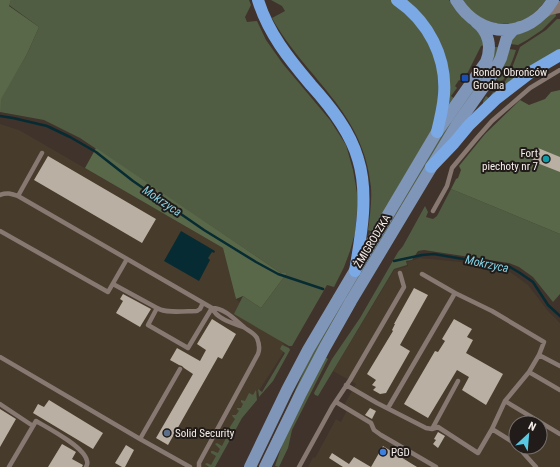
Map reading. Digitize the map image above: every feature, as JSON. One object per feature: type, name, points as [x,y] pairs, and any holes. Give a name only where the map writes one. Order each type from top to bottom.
[{"type":"highway","points":[[258,0],[267,24],[275,37],[324,99],[347,133],[358,159],[363,178],[364,208],[355,271]]},
{"type":"highway","points":[[397,0],[422,22],[431,36],[439,55],[444,75],[444,95],[437,132]]},
{"type":"highway","points":[[431,167],[496,98],[531,72],[560,55]]},
{"type":"main road","points":[[456,0],[464,12],[476,22],[489,28],[501,30],[509,30],[534,21],[544,12],[553,0]]},
{"type":"main road","name":"ŻMIGRODZKA","points":[[250,467],[308,350],[437,132],[485,65],[490,51],[490,42],[482,28],[476,22]]},
{"type":"main road","name":"ŻMIGRODZKA","points":[[265,467],[301,392],[351,301],[456,126],[494,72],[501,58],[507,37],[513,30],[520,27]]},
{"type":"street","points":[[544,12],[549,9],[560,7]]},
{"type":"lane","points":[[433,211],[447,186],[452,168],[492,121],[505,108],[530,88],[560,70]]},
{"type":"lane","points":[[18,196],[42,154]]},
{"type":"lane","points":[[0,194],[6,193],[18,196],[212,308],[218,308],[234,318],[255,336],[258,342],[259,351],[253,365],[202,457],[199,467]]},
{"type":"lane","points":[[0,230],[108,292],[127,259]]},
{"type":"lane","points":[[299,467],[404,288],[400,273]]},
{"type":"lane","points":[[346,385],[426,428],[432,429],[438,427],[478,453],[505,402],[529,372],[539,355],[544,342],[492,311],[455,293],[422,274]]},
{"type":"lane","points":[[113,284],[161,311],[197,311],[204,303]]},
{"type":"lane","points":[[388,408],[455,293]]},
{"type":"lane","points":[[157,308],[148,325],[188,348],[212,308]]},
{"type":"lane","points":[[539,355],[560,366]]},
{"type":"lane","points":[[0,357],[190,467]]},
{"type":"lane","points":[[140,439],[180,369]]},
{"type":"lane","points":[[529,372],[560,390]]},
{"type":"lane","points":[[432,429],[458,381]]},
{"type":"lane","points":[[336,402],[371,423],[374,430],[381,435],[436,467]]},
{"type":"lane","points":[[505,402],[560,434]]},
{"type":"lane","points":[[0,404],[33,426]]},
{"type":"lane","points":[[9,467],[36,421],[68,440],[82,452],[88,463],[86,467]]},
{"type":"lane","points":[[492,429],[508,439]]},
{"type":"lane","points":[[525,455],[536,467]]},
{"type":"shaded area","points":[[0,124],[19,130],[223,248],[236,299],[287,347],[210,467],[0,467]]},
{"type":"shaded area","points":[[420,258],[461,262],[510,272],[528,285],[548,311],[560,323],[560,467],[308,467],[313,457],[315,458],[336,419],[341,422],[346,412],[345,403],[356,384],[333,371],[394,270],[408,266],[407,262]]},
{"type":"green space","points":[[0,0],[11,0],[9,6],[39,27],[27,54],[1,99],[0,112]]},
{"type":"green space","points":[[11,0],[249,0],[251,5],[245,17],[247,22],[257,21],[266,40],[283,64],[330,120],[346,145],[353,170],[358,200],[355,233],[344,267],[334,287],[327,285],[292,346],[289,346],[234,314],[243,296],[261,308],[287,273],[281,273],[80,138],[44,120],[0,112],[0,99],[27,54],[39,27],[9,5]]},
{"type":"green space","points":[[271,0],[391,0],[401,6],[430,41],[441,80],[437,121],[373,232],[368,230],[371,187],[366,160],[357,137],[346,116],[286,40],[272,18],[285,11],[282,6]]},
{"type":"green space","points":[[405,0],[449,0],[463,18],[478,29],[486,44],[481,46],[468,72],[455,86],[457,88],[451,96],[455,99],[446,115],[449,79]]},
{"type":"green space","points":[[463,0],[546,0],[531,16],[524,20],[516,23],[500,24],[476,15],[470,10]]},
{"type":"green space","points":[[555,11],[556,16],[542,30],[518,45],[510,44],[514,36]]},
{"type":"green space","points":[[557,19],[560,19],[560,49],[483,104],[486,96],[489,98],[498,88],[497,87],[503,85],[510,73],[520,47],[546,30]]},
{"type":"green space","points":[[494,47],[499,47],[498,55],[259,467],[308,361]]},
{"type":"green space","points":[[509,49],[516,50],[512,61],[504,79],[501,81],[497,80],[507,58]]},
{"type":"green space","points":[[560,90],[560,234],[451,189],[461,170],[459,166],[485,134],[520,100],[529,105],[545,99],[551,92]]},
{"type":"green space","points":[[96,148],[281,273],[287,273],[261,308],[243,296],[236,299],[223,248],[85,168]]},
{"type":"green space","points":[[451,189],[560,234],[560,294],[553,302],[533,277],[519,267],[509,263],[424,250],[418,251],[412,260],[406,261],[407,265],[394,269],[318,396],[315,395],[314,393],[332,359],[360,318],[425,206],[428,212],[426,217],[433,219],[437,216]]},
{"type":"green space","points":[[282,345],[290,350],[273,381],[259,397],[258,389],[262,392],[285,353],[280,349]]},
{"type":"green space","points":[[325,357],[328,359],[292,430],[288,448],[279,467],[275,466],[284,439]]},
{"type":"green space","points":[[256,390],[257,400],[242,418],[215,467],[209,467],[205,464],[207,463],[211,465],[216,456],[211,453],[211,451],[218,453],[220,449],[215,444],[217,443],[222,446],[228,434],[223,430],[228,430],[235,419],[232,415],[236,415],[239,411],[237,408],[241,408],[243,404],[241,400],[245,401],[249,393],[253,395]]},
{"type":"water","points":[[181,231],[215,251],[214,253],[212,252],[208,258],[210,260],[199,281],[164,261]]},
{"type":"building","name":"Fort piechoty nr 7","points":[[538,148],[560,157],[560,172],[532,161]]},
{"type":"building","points":[[48,156],[156,219],[142,243],[34,180]]},
{"type":"building","points":[[414,288],[428,295],[400,345],[410,351],[386,393],[380,394],[373,390],[376,387],[372,385],[376,380],[367,374],[393,331],[394,324]]},
{"type":"building","points":[[123,294],[151,309],[140,327],[116,313],[123,301],[120,299]]},
{"type":"building","points":[[212,319],[236,334],[222,359],[218,357],[168,445],[156,438],[193,374],[170,360],[177,348],[200,361],[206,350],[197,344]]},
{"type":"building","points":[[454,319],[472,329],[467,337],[473,340],[466,353],[503,374],[486,405],[462,390],[469,377],[457,370],[428,418],[404,404],[435,351],[438,352],[445,341],[442,339]]},
{"type":"building","points":[[49,400],[103,433],[93,449],[33,413],[38,404],[44,407]]},
{"type":"building","points":[[370,408],[376,411],[372,419],[365,415]]},
{"type":"building","points":[[0,409],[16,419],[0,447]]},
{"type":"building","points":[[438,432],[445,436],[438,448],[433,444],[436,440],[434,439]]},
{"type":"building","points":[[62,444],[76,452],[72,459],[83,465],[82,467],[48,467]]},
{"type":"building","points":[[126,445],[134,450],[125,467],[122,467],[115,463]]},
{"type":"building","points":[[383,446],[417,467],[371,467]]},
{"type":"building","points":[[332,453],[349,464],[354,457],[371,467],[343,467],[329,458]]},
{"type":"waterway","name":"Mokrzyca","points":[[0,116],[47,126],[70,137],[96,152],[133,181],[204,230],[256,262],[278,274],[323,289]]},
{"type":"waterway","name":"Mokrzyca","points":[[394,261],[434,254],[510,267],[533,282],[548,305],[560,316]]},
{"type":"place","name":"Rondo Obrońców Grodna","points":[[465,78]]},
{"type":"place","name":"Fort piechoty nr 7","points":[[546,159]]},
{"type":"place","name":"Solid Security","points":[[167,433]]},
{"type":"place","name":"PGD","points":[[383,452]]}]
